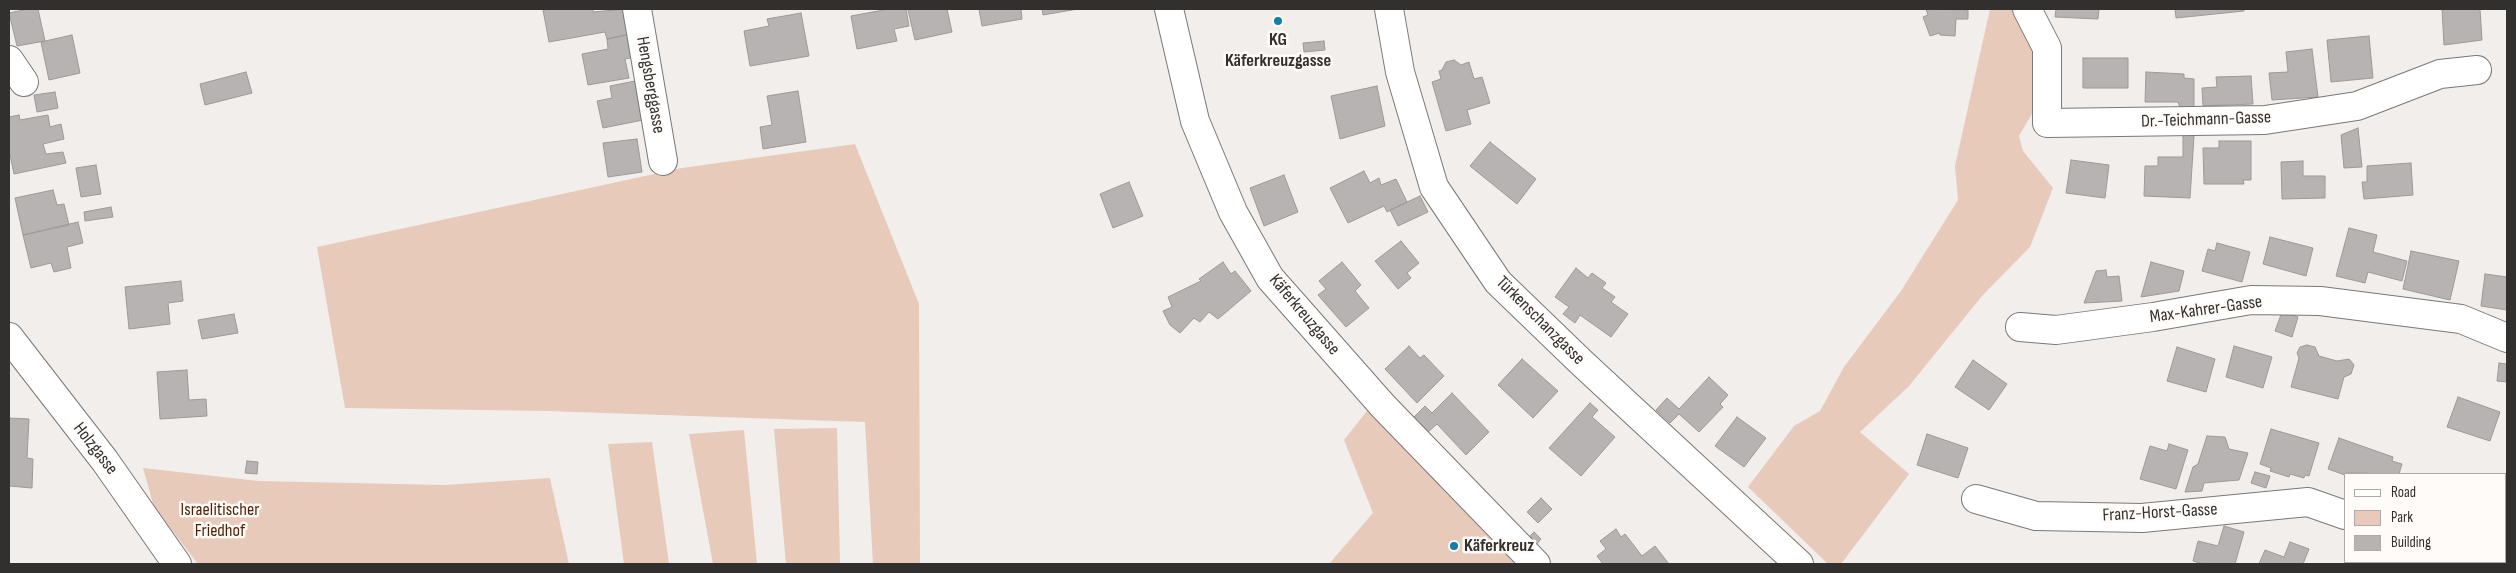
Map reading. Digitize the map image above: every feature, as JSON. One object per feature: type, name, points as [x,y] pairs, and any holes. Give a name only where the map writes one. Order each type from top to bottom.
[{"type":"street","name":"Hengsberggasse","points":[[637,9],[664,161]]},
{"type":"street","name":"Käferkreuzgasse","points":[[1169,9],[1195,121],[1233,212],[1270,278],[1383,406],[1536,564]]},
{"type":"street","name":"Türkenschanzgasse","points":[[1389,9],[1400,72],[1434,187],[1498,282],[1582,363],[1799,564]]},
{"type":"street","name":"Dr.-Teichmann-Gasse","points":[[2027,9],[2047,48],[2047,123],[2265,120],[2357,106],[2440,74],[2477,70]]},
{"type":"street","points":[[9,60],[24,82]]},
{"type":"street","name":"Max-Kahrer-Gasse","points":[[2020,327],[2056,330],[2154,318],[2251,300],[2320,301],[2461,319],[2507,338]]},
{"type":"street","name":"Holzgasse","points":[[9,337],[105,460],[177,564]]},
{"type":"street","name":"Franz-Horst-Gasse","points":[[1976,499],[2036,516],[2142,518],[2308,502],[2344,515]]},
{"type":"green space","points":[[1990,9],[2042,9],[2046,15],[2046,90],[2019,136],[2023,151],[2053,188],[2030,247],[1982,296],[1909,386],[1860,432],[1909,474],[1841,564],[1828,564],[1748,487],[1794,426],[1820,411],[1844,367],[1901,291],[1958,200],[1955,166]]},
{"type":"green space","points":[[855,144],[919,304],[920,564],[873,564],[865,422],[547,411],[345,408],[317,247],[682,168]]},
{"type":"green space","points":[[1371,406],[1522,564],[1329,564],[1373,513],[1344,440]]},
{"type":"green space","points":[[837,428],[840,564],[786,564],[774,429]]},
{"type":"green space","points":[[744,430],[757,564],[713,564],[689,434]]},
{"type":"green space","points":[[652,442],[669,564],[624,564],[608,444]]},
{"type":"green space","name":"Israelitischer Friedhof","points":[[143,468],[258,481],[445,485],[550,478],[569,564],[198,564],[154,507]]},
{"type":"building","points":[[38,9],[45,41],[17,46],[9,13]]},
{"type":"building","points":[[593,9],[593,12],[626,9],[631,34],[607,39],[605,32],[549,42],[543,10]]},
{"type":"building","points":[[889,9],[906,9],[909,26],[894,29],[897,41],[857,49],[851,16]]},
{"type":"building","points":[[947,9],[952,32],[915,40],[908,10]]},
{"type":"building","points":[[979,9],[1021,9],[1022,19],[982,26]]},
{"type":"building","points":[[1042,9],[1078,9],[1043,15]]},
{"type":"building","points":[[1926,9],[1968,10],[1968,19],[1956,19],[1955,36],[1940,35],[1940,33],[1930,36],[1923,17],[1928,15]]},
{"type":"building","points":[[2056,9],[2099,9],[2098,19],[2055,17]]},
{"type":"building","points":[[2175,9],[2244,9],[2244,11],[2176,18]]},
{"type":"building","points":[[2442,9],[2480,9],[2482,40],[2444,45]]},
{"type":"building","points":[[801,13],[809,56],[750,66],[744,31],[769,26],[767,19]]},
{"type":"building","points":[[631,34],[635,57],[625,59],[629,78],[588,85],[582,54],[608,49],[607,39]]},
{"type":"building","points":[[72,35],[80,73],[49,80],[41,42]]},
{"type":"building","points":[[2369,36],[2373,78],[2331,82],[2327,40]]},
{"type":"building","points":[[1324,41],[1325,50],[1304,52],[1303,43]]},
{"type":"building","points":[[2312,49],[2318,97],[2272,100],[2269,73],[2288,72],[2286,52]]},
{"type":"building","points":[[2083,58],[2128,58],[2128,88],[2083,88]]},
{"type":"building","points":[[1454,60],[1461,65],[1469,62],[1474,79],[1482,77],[1490,103],[1467,110],[1471,124],[1446,131],[1432,82],[1441,79],[1439,71],[1442,70],[1446,62]]},
{"type":"building","points":[[246,72],[252,93],[205,105],[200,84]]},
{"type":"building","points":[[2146,72],[2184,74],[2184,78],[2194,79],[2194,108],[2180,108],[2178,102],[2145,102]]},
{"type":"building","points":[[2251,76],[2253,104],[2203,106],[2202,88],[2217,87],[2216,77]]},
{"type":"building","points":[[635,81],[643,120],[603,128],[597,101],[612,98],[610,86]]},
{"type":"building","points":[[1377,86],[1385,126],[1340,139],[1331,96]]},
{"type":"building","points":[[798,91],[806,142],[763,149],[760,127],[772,125],[767,96]]},
{"type":"building","points":[[55,92],[58,108],[37,112],[34,95]]},
{"type":"building","points":[[19,115],[20,120],[48,115],[50,127],[61,124],[64,139],[43,144],[46,154],[63,152],[66,163],[14,174],[9,150],[9,117]]},
{"type":"building","points":[[2358,128],[2362,167],[2344,168],[2341,135]]},
{"type":"building","points":[[2183,135],[2194,136],[2190,198],[2144,196],[2145,166],[2158,166],[2158,157],[2183,157]]},
{"type":"building","points":[[637,139],[642,172],[608,177],[603,143]]},
{"type":"building","points":[[2219,141],[2251,141],[2251,180],[2243,180],[2244,184],[2204,184],[2203,148],[2219,148]]},
{"type":"building","points":[[1490,142],[1536,179],[1517,204],[1470,166]]},
{"type":"building","points":[[2071,160],[2109,165],[2105,198],[2066,193]]},
{"type":"building","points":[[2303,161],[2303,176],[2325,176],[2325,198],[2282,199],[2281,162]]},
{"type":"building","points":[[2411,163],[2413,195],[2364,199],[2362,182],[2367,182],[2367,166]]},
{"type":"building","points":[[96,165],[101,194],[81,197],[76,168]]},
{"type":"building","points":[[1364,171],[1370,183],[1379,178],[1381,185],[1396,179],[1407,202],[1387,212],[1384,206],[1348,223],[1330,188]]},
{"type":"building","points":[[1284,175],[1298,212],[1264,226],[1250,188]]},
{"type":"building","points":[[1129,182],[1143,216],[1113,228],[1100,194]]},
{"type":"building","points":[[53,190],[57,205],[64,204],[69,225],[23,235],[15,198]]},
{"type":"building","points":[[1420,196],[1428,212],[1398,226],[1390,210]]},
{"type":"building","points":[[111,207],[113,217],[85,221],[84,212]]},
{"type":"building","points":[[78,222],[83,243],[67,247],[71,268],[54,272],[51,263],[31,268],[23,235]]},
{"type":"building","points":[[2349,228],[2377,235],[2373,252],[2407,261],[2402,281],[2368,272],[2365,283],[2336,276]]},
{"type":"building","points":[[2270,237],[2313,248],[2306,276],[2263,264]]},
{"type":"building","points":[[1401,241],[1419,263],[1407,273],[1411,278],[1398,289],[1375,261]]},
{"type":"building","points":[[2217,243],[2250,252],[2242,282],[2202,271],[2208,249],[2215,251]]},
{"type":"building","points":[[2411,251],[2459,261],[2450,300],[2403,289]]},
{"type":"building","points":[[1223,262],[1231,274],[1235,271],[1251,291],[1218,319],[1209,312],[1200,322],[1194,318],[1180,333],[1170,325],[1163,311],[1172,307],[1168,297],[1201,281],[1199,279]]},
{"type":"building","points":[[1342,262],[1361,285],[1355,291],[1369,308],[1346,327],[1318,295],[1326,289],[1319,281]]},
{"type":"building","points":[[2151,262],[2184,271],[2179,291],[2141,297]]},
{"type":"building","points":[[1576,268],[1588,278],[1592,273],[1606,283],[1602,288],[1615,297],[1611,302],[1628,314],[1611,337],[1580,315],[1575,323],[1563,314],[1569,307],[1555,297]]},
{"type":"building","points":[[2106,270],[2107,277],[2119,276],[2122,301],[2084,303],[2096,271]]},
{"type":"building","points":[[2485,274],[2507,277],[2507,310],[2481,306]]},
{"type":"building","points":[[181,281],[183,301],[168,303],[170,324],[129,329],[125,287]]},
{"type":"building","points":[[2282,312],[2298,317],[2292,337],[2275,331]]},
{"type":"building","points":[[234,314],[238,333],[202,339],[198,320]]},
{"type":"building","points":[[2307,345],[2315,347],[2319,356],[2337,361],[2349,359],[2354,365],[2351,374],[2344,377],[2338,399],[2291,387],[2299,358],[2297,353],[2300,347]]},
{"type":"building","points":[[1409,346],[1420,358],[1424,355],[1444,376],[1417,403],[1385,369]]},
{"type":"building","points":[[2234,346],[2272,357],[2263,388],[2226,377]]},
{"type":"building","points":[[2177,347],[2215,359],[2206,392],[2167,381]]},
{"type":"building","points":[[1522,359],[1558,391],[1533,418],[1498,385]]},
{"type":"building","points":[[1973,360],[2007,384],[1989,410],[1955,387]]},
{"type":"building","points":[[2499,363],[2507,364],[2507,382],[2497,381]]},
{"type":"building","points":[[187,370],[189,400],[206,399],[207,416],[160,419],[157,372]]},
{"type":"building","points":[[1709,377],[1728,395],[1720,404],[1723,407],[1699,432],[1679,414],[1670,423],[1656,410],[1667,398],[1679,409]]},
{"type":"building","points":[[1452,393],[1489,432],[1466,455],[1437,424],[1427,433],[1413,418],[1425,406],[1432,413]]},
{"type":"building","points":[[2458,397],[2500,412],[2490,441],[2447,427]]},
{"type":"building","points":[[1590,403],[1598,410],[1592,417],[1615,437],[1581,476],[1549,448]]},
{"type":"building","points":[[1737,417],[1766,438],[1744,467],[1715,446]]},
{"type":"building","points":[[9,418],[29,419],[27,458],[33,459],[32,488],[9,486]]},
{"type":"building","points":[[2271,429],[2319,443],[2309,476],[2305,475],[2304,478],[2290,474],[2289,477],[2270,471],[2271,468],[2260,464]]},
{"type":"building","points":[[1927,434],[1968,448],[1958,478],[1917,465]]},
{"type":"building","points":[[2207,436],[2225,437],[2229,449],[2248,453],[2239,480],[2204,483],[2202,491],[2185,492],[2193,467],[2198,464]]},
{"type":"building","points":[[2339,438],[2393,457],[2392,461],[2402,464],[2399,473],[2344,473],[2344,475],[2328,469]]},
{"type":"building","points":[[2169,444],[2188,450],[2176,489],[2140,479],[2150,446],[2167,451]]},
{"type":"building","points":[[247,461],[258,462],[257,474],[245,473]]},
{"type":"building","points":[[2255,472],[2270,476],[2266,488],[2251,483]]},
{"type":"building","points":[[1541,498],[1552,509],[1538,523],[1527,512]]},
{"type":"building","points":[[2224,526],[2244,532],[2235,564],[2203,564],[2193,561],[2198,541],[2218,546]]},
{"type":"building","points":[[1616,529],[1621,537],[1625,534],[1642,556],[1655,546],[1669,564],[1603,564],[1597,556],[1606,549],[1600,541]]},
{"type":"building","points":[[1534,532],[1541,539],[1535,546],[1527,539]]},
{"type":"building","points":[[2290,542],[2309,549],[2303,564],[2259,564],[2265,550],[2284,557]]},
{"type":"place","name":"KG Käferkreuzgasse","points":[[1278,21]]},
{"type":"place","name":"Käferkreuz","points":[[1454,546]]}]
